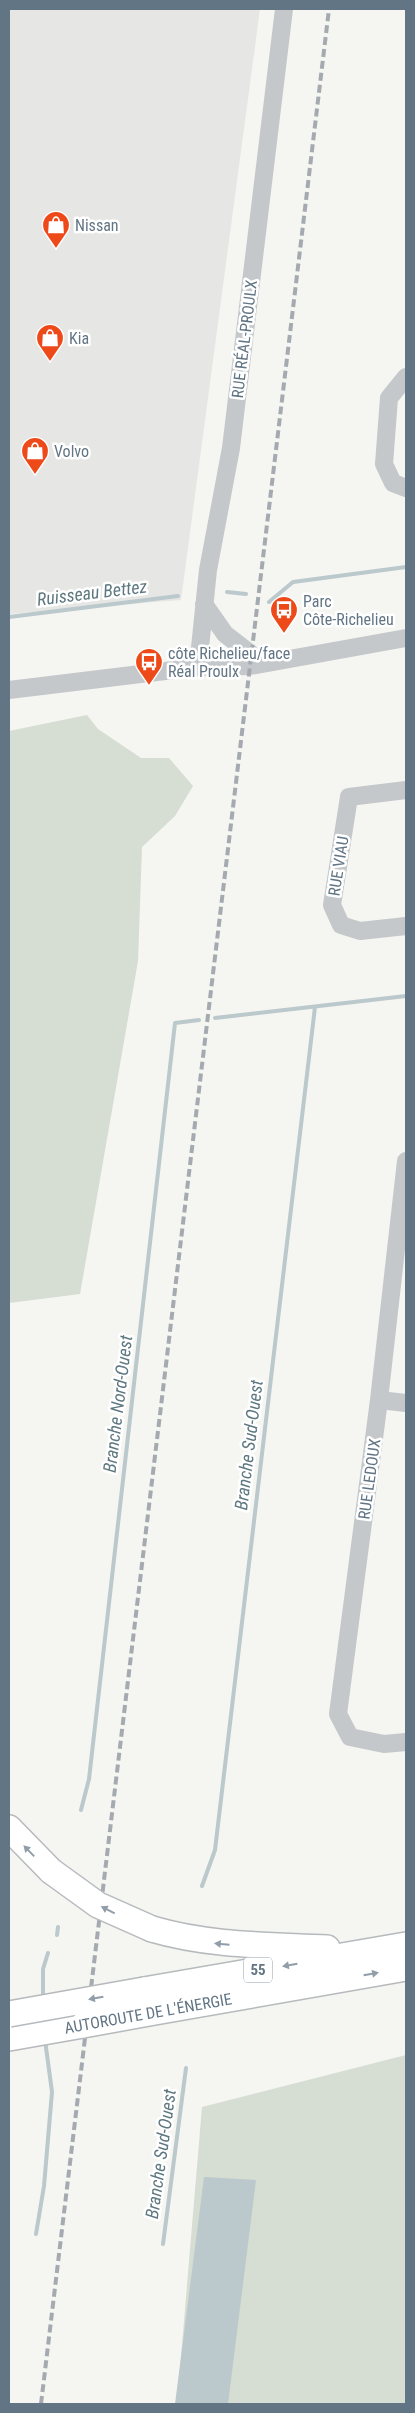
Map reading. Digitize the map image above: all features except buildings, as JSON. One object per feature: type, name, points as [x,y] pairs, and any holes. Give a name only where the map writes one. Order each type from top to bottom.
[{"type":"highway","points":[[9,1828],[51,1871],[98,1905],[152,1929],[218,1944],[372,1951]]},
{"type":"highway","name":"AUTOROUTE DE L'ÉNERGIE","points":[[9,2039],[54,2030],[147,2002],[406,1944]]},
{"type":"highway","name":"AUTOROUTE DE L'ÉNERGIE","points":[[9,2014],[147,2002],[406,1968]]},
{"type":"street","name":"RUE RÉAL-PROULX","points":[[198,667],[211,550],[231,448],[284,9]]},
{"type":"street","points":[[406,377],[389,398],[384,464],[393,483],[406,488]]},
{"type":"street","points":[[204,604],[225,634],[251,654]]},
{"type":"street","points":[[9,690],[198,667],[250,666],[406,638]]},
{"type":"street","points":[[198,667],[236,656],[251,654],[327,651]]},
{"type":"street","name":"RUE VIAU","points":[[406,790],[349,797],[332,905],[340,925],[360,930],[406,926]]},
{"type":"street","name":"RUE LEDOUX","points":[[406,1161],[401,1250],[338,1714],[350,1737],[384,1744],[406,1742]]},
{"type":"street","points":[[380,1400],[406,1403]]},
{"type":"shaded area","points":[[9,9],[260,9],[181,600],[9,614]]},
{"type":"shaded area","points":[[87,715],[98,729],[141,758],[169,758],[193,786],[175,816],[142,847],[138,961],[80,1294],[9,1303],[9,731]]},
{"type":"shaded area","points":[[406,2055],[406,2404],[177,2404],[202,2107]]},
{"type":"shaded area","points":[[204,2177],[256,2180],[228,2404],[175,2404]]},
{"type":"waterway","name":"Ruisseau Bettez","points":[[269,602],[293,582],[406,567]]},
{"type":"waterway","name":"Ruisseau Bettez","points":[[227,592],[246,594]]},
{"type":"waterway","name":"Ruisseau Bettez","points":[[9,617],[178,596]]},
{"type":"waterway","name":"Branche Nord-Ouest","points":[[215,1018],[406,996]]},
{"type":"waterway","name":"Branche Sud-Ouest","points":[[202,1886],[215,1850],[315,1007]]},
{"type":"waterway","name":"Branche Nord-Ouest","points":[[81,1810],[89,1779],[175,1023],[199,1020]]},
{"type":"waterway","name":"Branche Nord-Ouest","points":[[57,1935],[58,1927]]},
{"type":"waterway","name":"Branche Nord-Ouest","points":[[43,1998],[43,1969],[48,1953]]},
{"type":"waterway","name":"Branche Nord-Ouest","points":[[36,2234],[44,2186],[52,2092],[45,2040]]},
{"type":"waterway","name":"Branche Sud-Ouest","points":[[163,2244],[186,2068]]},
{"type":"railway","points":[[41,2404],[329,9]]},
{"type":"place","name":"Nissan","points":[[56,249]]},
{"type":"place","name":"Kia","points":[[50,362]]},
{"type":"place","name":"Volvo","points":[[35,475]]},
{"type":"place","name":"Parc Côte-Richelieu","points":[[284,634]]},
{"type":"place","name":"côte Richelieu/face Réal Proulx","points":[[149,686]]}]
